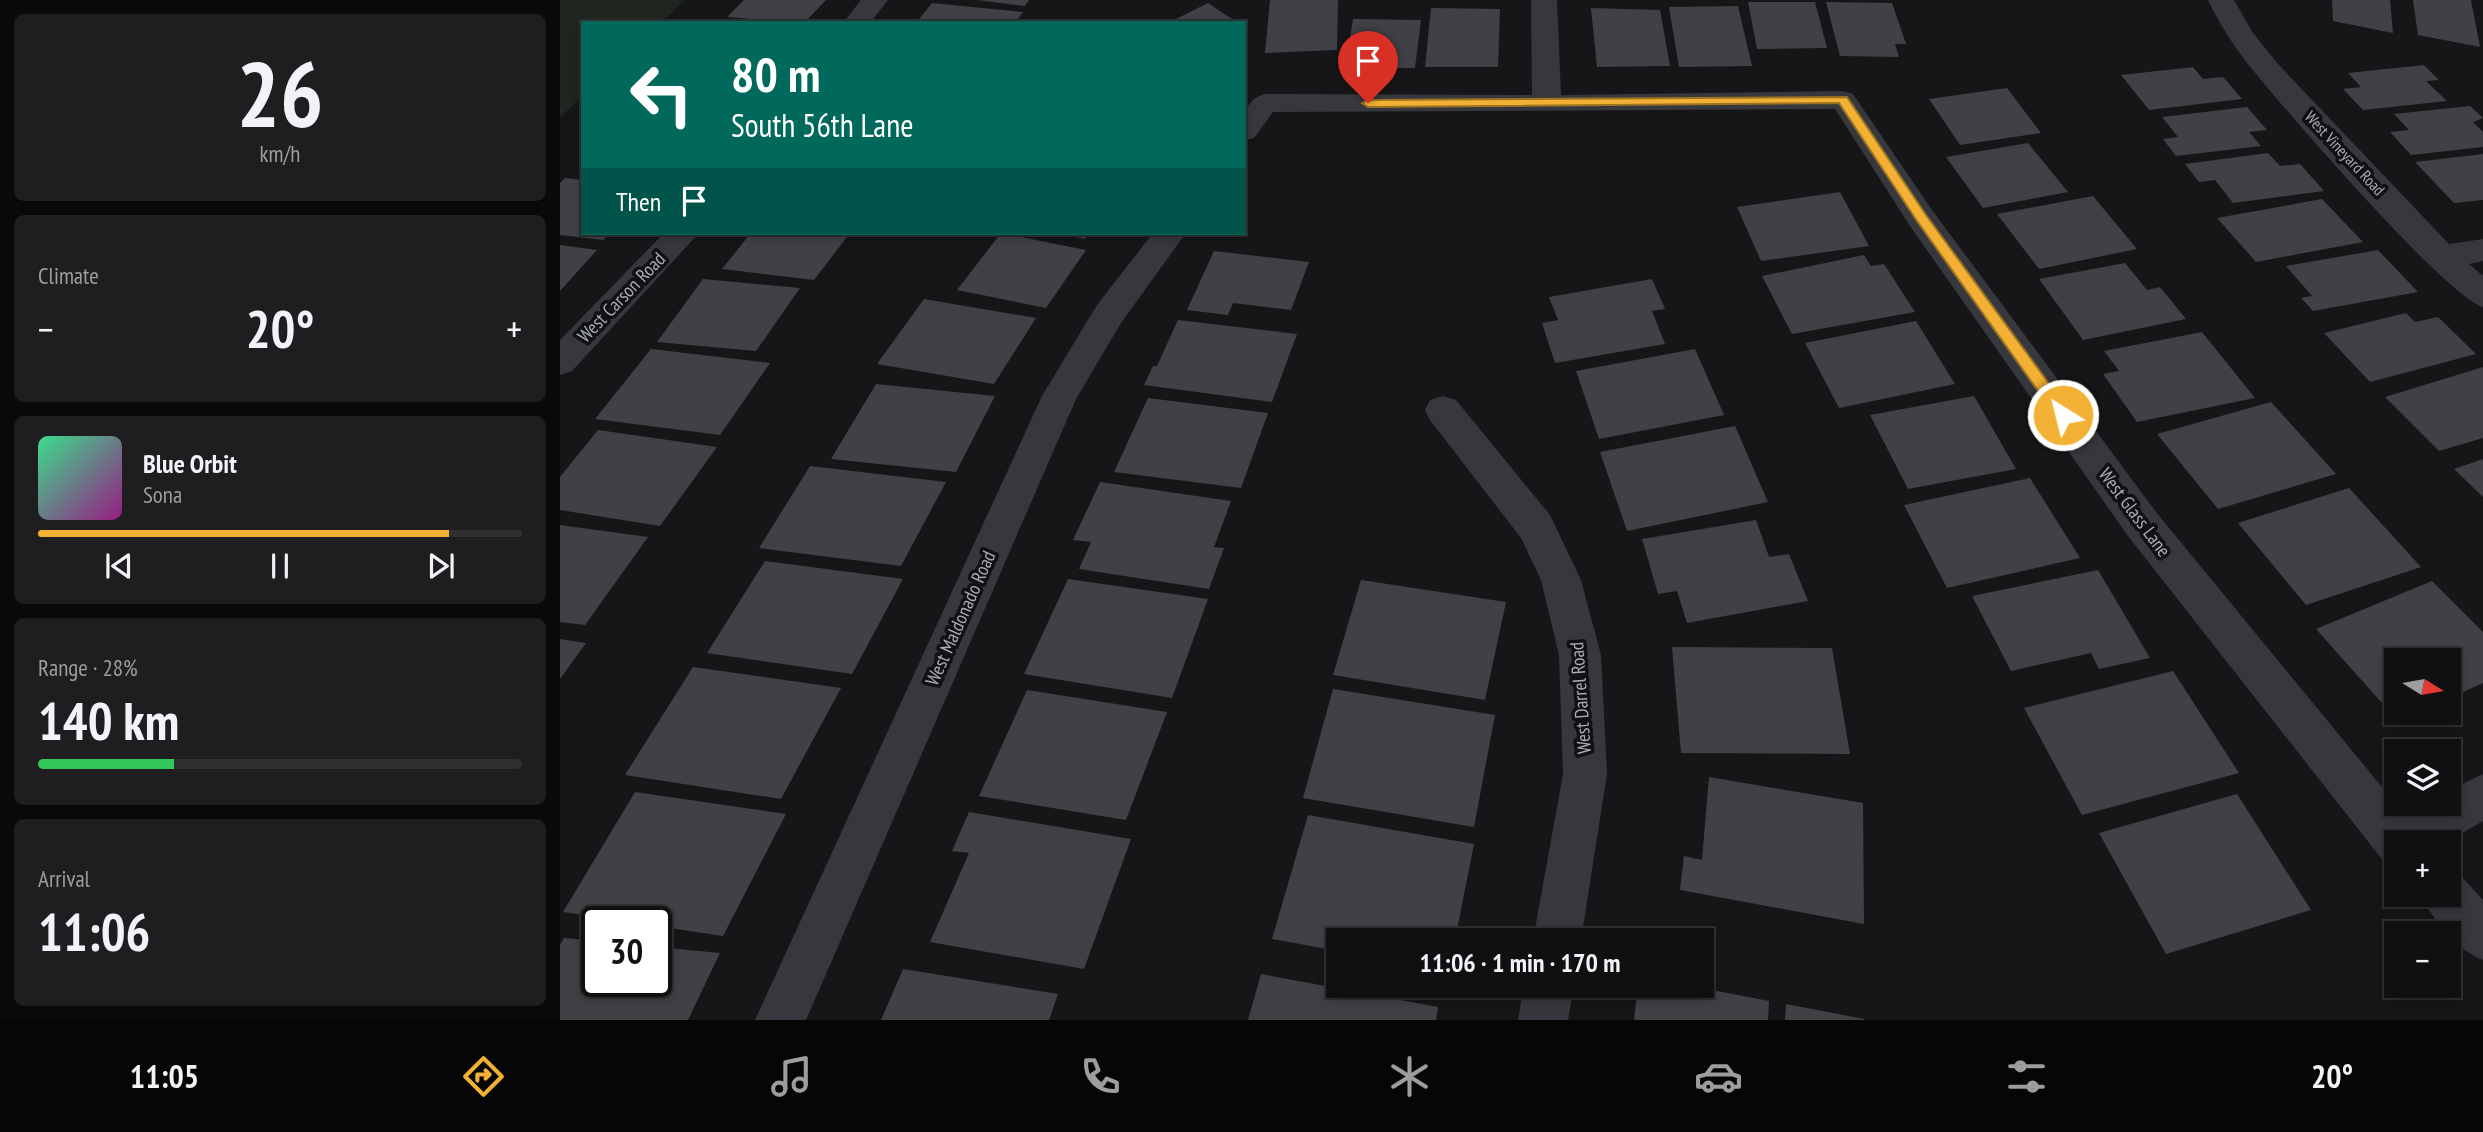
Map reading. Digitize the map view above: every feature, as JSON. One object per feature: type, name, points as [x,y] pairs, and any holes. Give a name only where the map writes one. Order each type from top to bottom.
[{"type":"street","points":[[858,21],[875,0]]},
{"type":"street","points":[[1246,128],[1265,103],[1548,104],[1544,0]]},
{"type":"street","name":"West Vineyard Road","points":[[2221,0],[2232,26],[2279,82],[2440,257],[2483,295]]},
{"type":"street","name":"West Glass Lane","points":[[1548,104],[1843,100],[1922,218],[2142,524],[2389,830]]},
{"type":"street","name":"West Carson Road","points":[[560,362],[681,235]]},
{"type":"street","name":"West Maldonado Road","points":[[780,1020],[1060,396],[1109,314],[1168,235]]},
{"type":"street","points":[[2440,257],[2483,250]]},
{"type":"street","name":"West Darrel Road","points":[[1443,410],[1536,527],[1561,580],[1580,655],[1585,774],[1559,928]]},
{"type":"street","points":[[2421,830],[2483,796]]},
{"type":"street","points":[[2457,907],[2483,936]]},
{"type":"street","points":[[1543,1020],[1547,998]]},
{"type":"shaded area","points":[[560,0],[685,0],[663,21],[581,21],[581,98],[560,117]]},
{"type":"building","points":[[744,0],[826,0],[806,21],[727,17]]},
{"type":"building","points":[[977,0],[1029,0],[1025,6]]},
{"type":"building","points":[[1270,0],[1338,0],[1337,50],[1265,53]]},
{"type":"building","points":[[2332,0],[2390,0],[2393,33],[2333,21]]},
{"type":"building","points":[[2413,0],[2471,0],[2480,47],[2418,35]]},
{"type":"building","points":[[1748,2],[1815,2],[1827,48],[1757,49]]},
{"type":"building","points":[[1826,2],[1892,3],[1906,44],[1895,44],[1899,57],[1840,56]]},
{"type":"building","points":[[932,3],[1023,12],[1016,21],[918,21]]},
{"type":"building","points":[[1208,3],[1235,21],[1172,21]]},
{"type":"building","points":[[1738,6],[1752,66],[1679,67],[1669,7]]},
{"type":"building","points":[[1431,8],[1500,9],[1498,67],[1425,67]]},
{"type":"building","points":[[1591,8],[1660,10],[1670,66],[1597,67]]},
{"type":"building","points":[[1353,19],[1421,20],[1415,68],[1345,68]]},
{"type":"building","points":[[2424,65],[2439,80],[2426,81],[2447,101],[2363,110],[2343,89],[2361,87],[2348,73]]},
{"type":"building","points":[[2193,67],[2203,79],[2223,77],[2242,99],[2149,110],[2121,75]]},
{"type":"building","points":[[2007,88],[2041,133],[1960,145],[1929,99]]},
{"type":"building","points":[[2470,106],[2483,118],[2473,122],[2483,132],[2483,147],[2411,155],[2390,132],[2409,130],[2394,114]]},
{"type":"building","points":[[2247,107],[2267,130],[2249,132],[2261,146],[2176,156],[2163,139],[2178,137],[2162,117]]},
{"type":"building","points":[[2028,143],[2068,192],[1983,208],[1946,157]]},
{"type":"building","points":[[2268,153],[2280,166],[2300,164],[2324,191],[2233,203],[2215,180],[2199,182],[2185,164]]},
{"type":"building","points":[[2483,154],[2483,200],[2454,203],[2415,162]]},
{"type":"building","points":[[565,178],[581,180],[581,235],[608,235],[603,240],[560,235],[560,183]]},
{"type":"building","points":[[1840,192],[1869,246],[1761,261],[1737,207]]},
{"type":"building","points":[[2093,196],[2137,249],[2039,269],[1997,214]]},
{"type":"building","points":[[2322,199],[2363,242],[2256,262],[2217,218]]},
{"type":"building","points":[[749,235],[848,235],[814,280],[722,269]]},
{"type":"building","points":[[999,235],[1086,250],[1046,308],[957,290]]},
{"type":"building","points":[[1066,235],[1088,235],[1085,239]]},
{"type":"building","points":[[560,245],[597,250],[560,291]]},
{"type":"building","points":[[2378,250],[2418,292],[2313,311],[2301,298],[2312,296],[2286,266]]},
{"type":"building","points":[[1214,251],[1309,262],[1291,310],[1233,303],[1228,315],[1187,310]]},
{"type":"building","points":[[1864,255],[1871,266],[1884,264],[1915,312],[1792,334],[1762,276]]},
{"type":"building","points":[[2125,263],[2147,290],[2160,287],[2186,319],[2083,340],[2039,279]]},
{"type":"building","points":[[703,279],[800,288],[756,351],[657,342]]},
{"type":"building","points":[[1652,279],[1665,309],[1652,311],[1665,344],[1555,363],[1542,323],[1558,320],[1549,297]]},
{"type":"building","points":[[924,299],[1036,318],[994,384],[877,364]]},
{"type":"building","points":[[2406,313],[2415,322],[2438,317],[2476,354],[2370,382],[2324,333]]},
{"type":"building","points":[[1178,320],[1297,334],[1272,402],[1144,385],[1153,366],[1157,366]]},
{"type":"building","points":[[1916,321],[1955,384],[1839,408],[1805,343]]},
{"type":"building","points":[[2202,332],[2255,398],[2137,422],[2103,374],[2119,371],[2104,351]]},
{"type":"building","points":[[651,349],[770,363],[720,435],[595,419]]},
{"type":"building","points":[[1695,349],[1724,415],[1599,439],[1576,371]]},
{"type":"building","points":[[2483,367],[2483,438],[2439,451],[2385,397]]},
{"type":"building","points":[[876,384],[995,396],[956,472],[831,459]]},
{"type":"building","points":[[1974,396],[2016,469],[1908,489],[1870,415]]},
{"type":"building","points":[[1148,398],[1268,413],[1241,488],[1114,472]]},
{"type":"building","points":[[2271,402],[2336,474],[2218,509],[2157,434]]},
{"type":"building","points":[[1735,426],[1768,502],[1627,531],[1600,452]]},
{"type":"building","points":[[598,430],[717,447],[660,526],[560,510],[560,477]]},
{"type":"building","points":[[2483,459],[2483,497],[2454,469]]},
{"type":"building","points":[[810,466],[946,482],[901,566],[759,548]]},
{"type":"building","points":[[2030,478],[2080,558],[1947,588],[1904,505]]},
{"type":"building","points":[[1100,482],[1231,501],[1214,547],[1224,548],[1209,589],[1079,569],[1091,542],[1073,540]]},
{"type":"building","points":[[2349,488],[2421,567],[2306,605],[2238,523]]},
{"type":"building","points":[[1756,520],[1769,557],[1789,554],[1808,601],[1687,623],[1677,591],[1658,594],[1642,539]]},
{"type":"building","points":[[560,525],[648,537],[585,625],[560,622]]},
{"type":"building","points":[[765,561],[903,579],[852,674],[707,653]]},
{"type":"building","points":[[2098,570],[2150,658],[2099,669],[2091,653],[2011,671],[1972,596]]},
{"type":"building","points":[[1068,579],[1208,599],[1172,698],[1024,674]]},
{"type":"building","points":[[1361,580],[1506,602],[1485,700],[1333,675]]},
{"type":"building","points":[[2432,581],[2483,632],[2483,683],[2461,693],[2461,648],[2384,648],[2384,705],[2316,629]]},
{"type":"building","points":[[560,639],[586,643],[560,679]]},
{"type":"building","points":[[1672,647],[1832,648],[1850,754],[1681,753]]},
{"type":"building","points":[[693,667],[841,688],[781,799],[625,775]]},
{"type":"building","points":[[2173,671],[2239,773],[2082,815],[2024,708]]},
{"type":"building","points":[[1333,689],[1495,715],[1474,827],[1303,798]]},
{"type":"building","points":[[1027,690],[1167,712],[1126,820],[979,796]]},
{"type":"building","points":[[1709,777],[1863,803],[1864,924],[1680,890],[1684,856],[1702,860]]},
{"type":"building","points":[[635,792],[786,814],[723,936],[672,928],[672,906],[581,906],[581,915],[563,912]]},
{"type":"building","points":[[2237,794],[2311,910],[2166,954],[2099,833]]},
{"type":"building","points":[[969,812],[1131,839],[1084,969],[930,942],[969,853],[952,851]]},
{"type":"building","points":[[1308,815],[1474,844],[1457,928],[1326,928],[1326,949],[1272,939]]},
{"type":"building","points":[[564,938],[581,940],[581,997],[672,997],[672,948],[720,953],[688,1020],[560,1020],[560,945]]},
{"type":"building","points":[[903,969],[1058,994],[1049,1020],[881,1020]]},
{"type":"building","points":[[1261,974],[1326,986],[1326,998],[1390,998],[1438,1007],[1436,1020],[1248,1020]]},
{"type":"building","points":[[1714,990],[1769,1001],[1768,1020],[1634,1020],[1637,998],[1714,998]]},
{"type":"building","points":[[1786,1004],[1864,1019],[1864,1020],[1785,1020]]},
{"type":"route","points":[[1368,103],[1548,104],[1843,100],[1922,218],[2063,415]]}]
